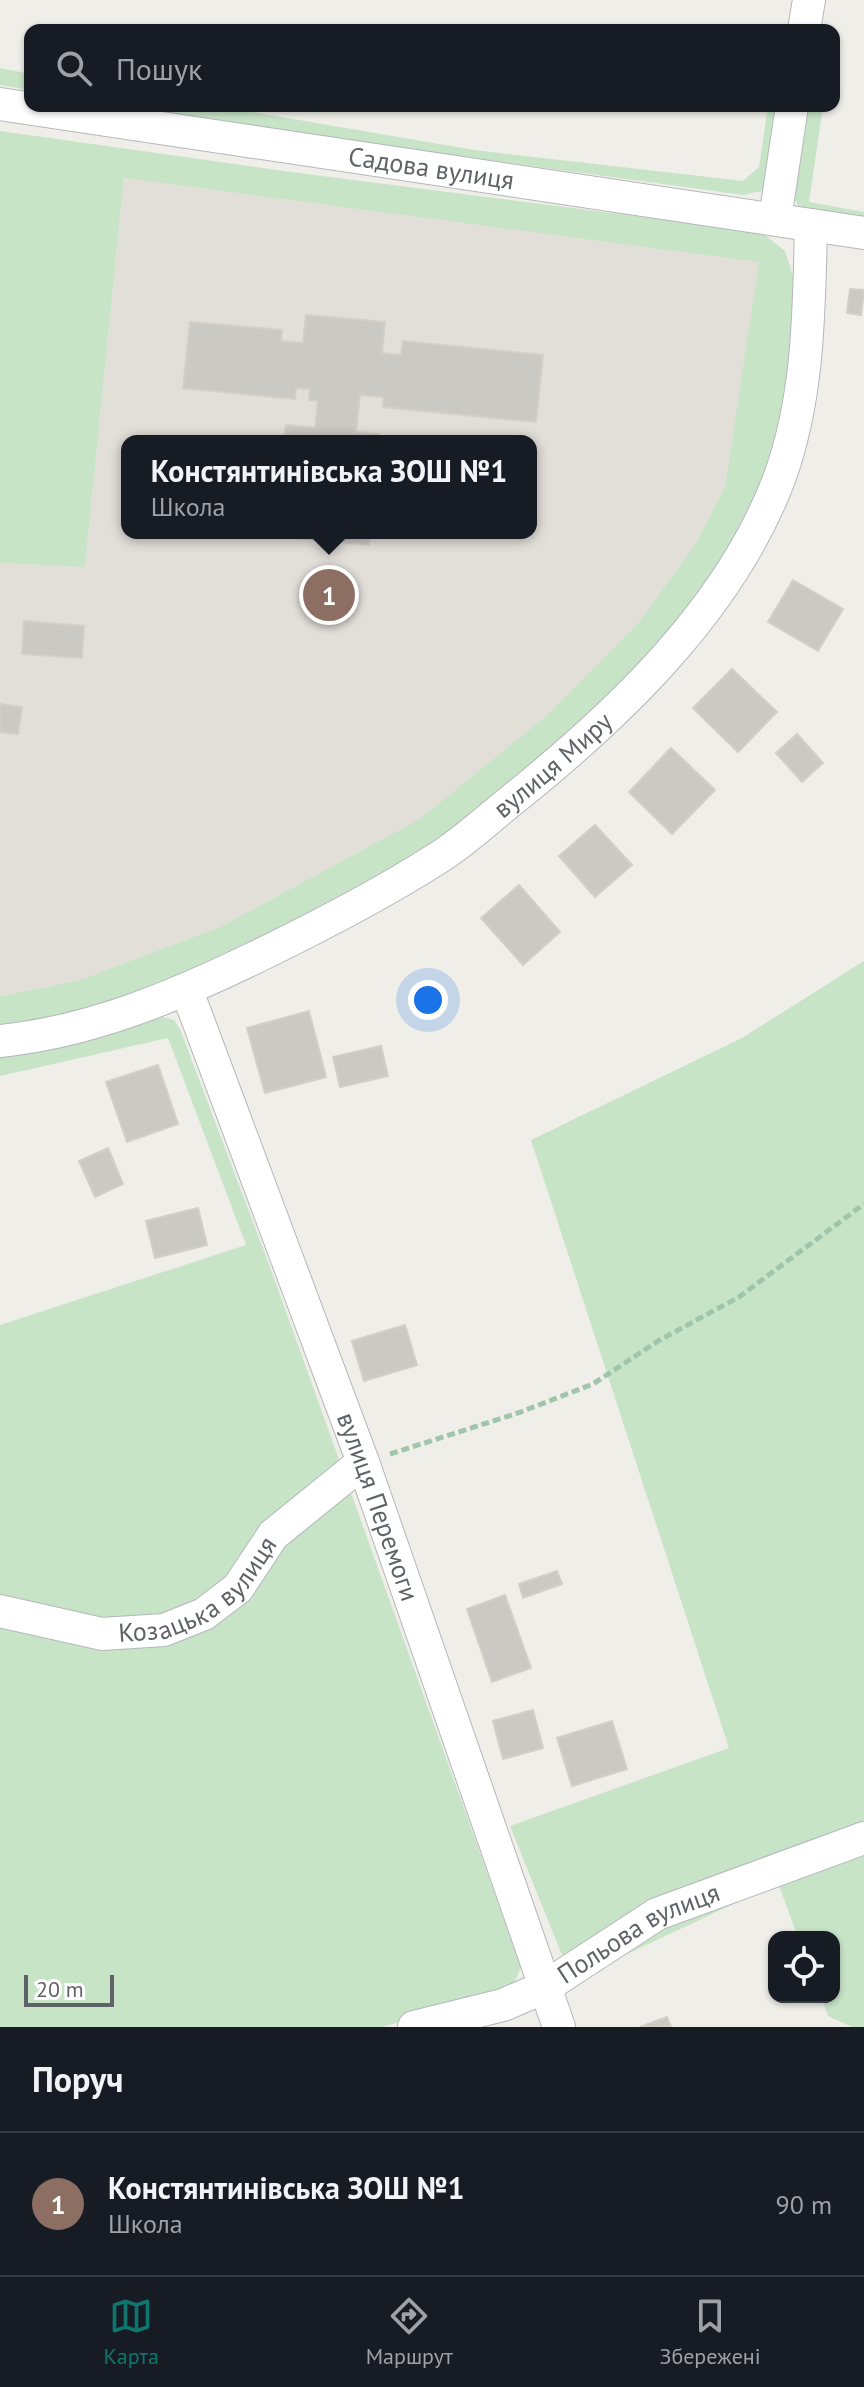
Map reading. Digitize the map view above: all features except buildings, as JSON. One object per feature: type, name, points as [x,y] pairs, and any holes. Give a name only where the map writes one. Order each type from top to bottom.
[{"type":"street","points":[[805,24],[809,0]]},
{"type":"street","name":"Садова вулиця","points":[[0,104],[24,108]]},
{"type":"street","name":"Садова вулиця","points":[[54,112],[864,233]]},
{"type":"street","points":[[775,219],[791,112]]},
{"type":"street","name":"вулиця Миру","points":[[0,1041],[95,1022],[187,991],[304,934],[440,857],[612,714],[668,655],[728,577],[779,479],[798,412],[808,334],[811,225]]},
{"type":"street","name":"вулиця Перемоги","points":[[187,991],[363,1462],[559,2027]]},
{"type":"street","name":"Козацька вулиця","points":[[0,1611],[102,1634],[164,1630],[204,1614],[238,1588],[273,1535],[363,1462]]},
{"type":"street","name":"Польова вулиця","points":[[414,2027],[503,2005],[545,1987],[657,1914],[864,1838]]},
{"type":"path","points":[[363,1462],[518,1413],[593,1384],[658,1341],[739,1297],[864,1204]]},
{"type":"shaded area","points":[[124,178],[760,261],[725,487],[696,543],[639,622],[546,716],[421,819],[220,927],[77,981],[0,996],[0,563],[85,567]]},
{"type":"green space","points":[[0,68],[24,73],[24,89],[0,85]]},
{"type":"green space","points":[[169,112],[252,112],[474,150],[743,181],[759,167],[767,112],[781,112],[773,169],[762,191],[743,195],[400,148]]},
{"type":"green space","points":[[802,112],[822,112],[809,202],[864,212],[864,224],[801,209],[793,189],[793,160]]},
{"type":"green space","points":[[0,131],[761,232],[785,251],[797,289],[795,358],[755,510],[676,625],[637,667],[509,790],[417,859],[178,979],[68,1014],[0,1026],[0,996],[77,981],[220,927],[420,819],[546,716],[639,622],[696,543],[725,487],[759,262],[124,178],[85,567],[0,563]]},
{"type":"green space","points":[[864,961],[864,2027],[852,2027],[828,2016],[823,2003],[840,2003],[840,1931],[796,1931],[778,1883],[572,1980],[510,1826],[729,1748],[531,1140],[742,1038]]},
{"type":"green space","points":[[158,1016],[174,1020],[180,1029],[270,1267],[521,1967],[511,1991],[382,2027],[0,2027],[0,1325],[246,1245],[168,1038],[0,1076],[0,1057]]},
{"type":"place","name":"Констянтинівська ЗОШ №1","points":[[329,595]]}]
